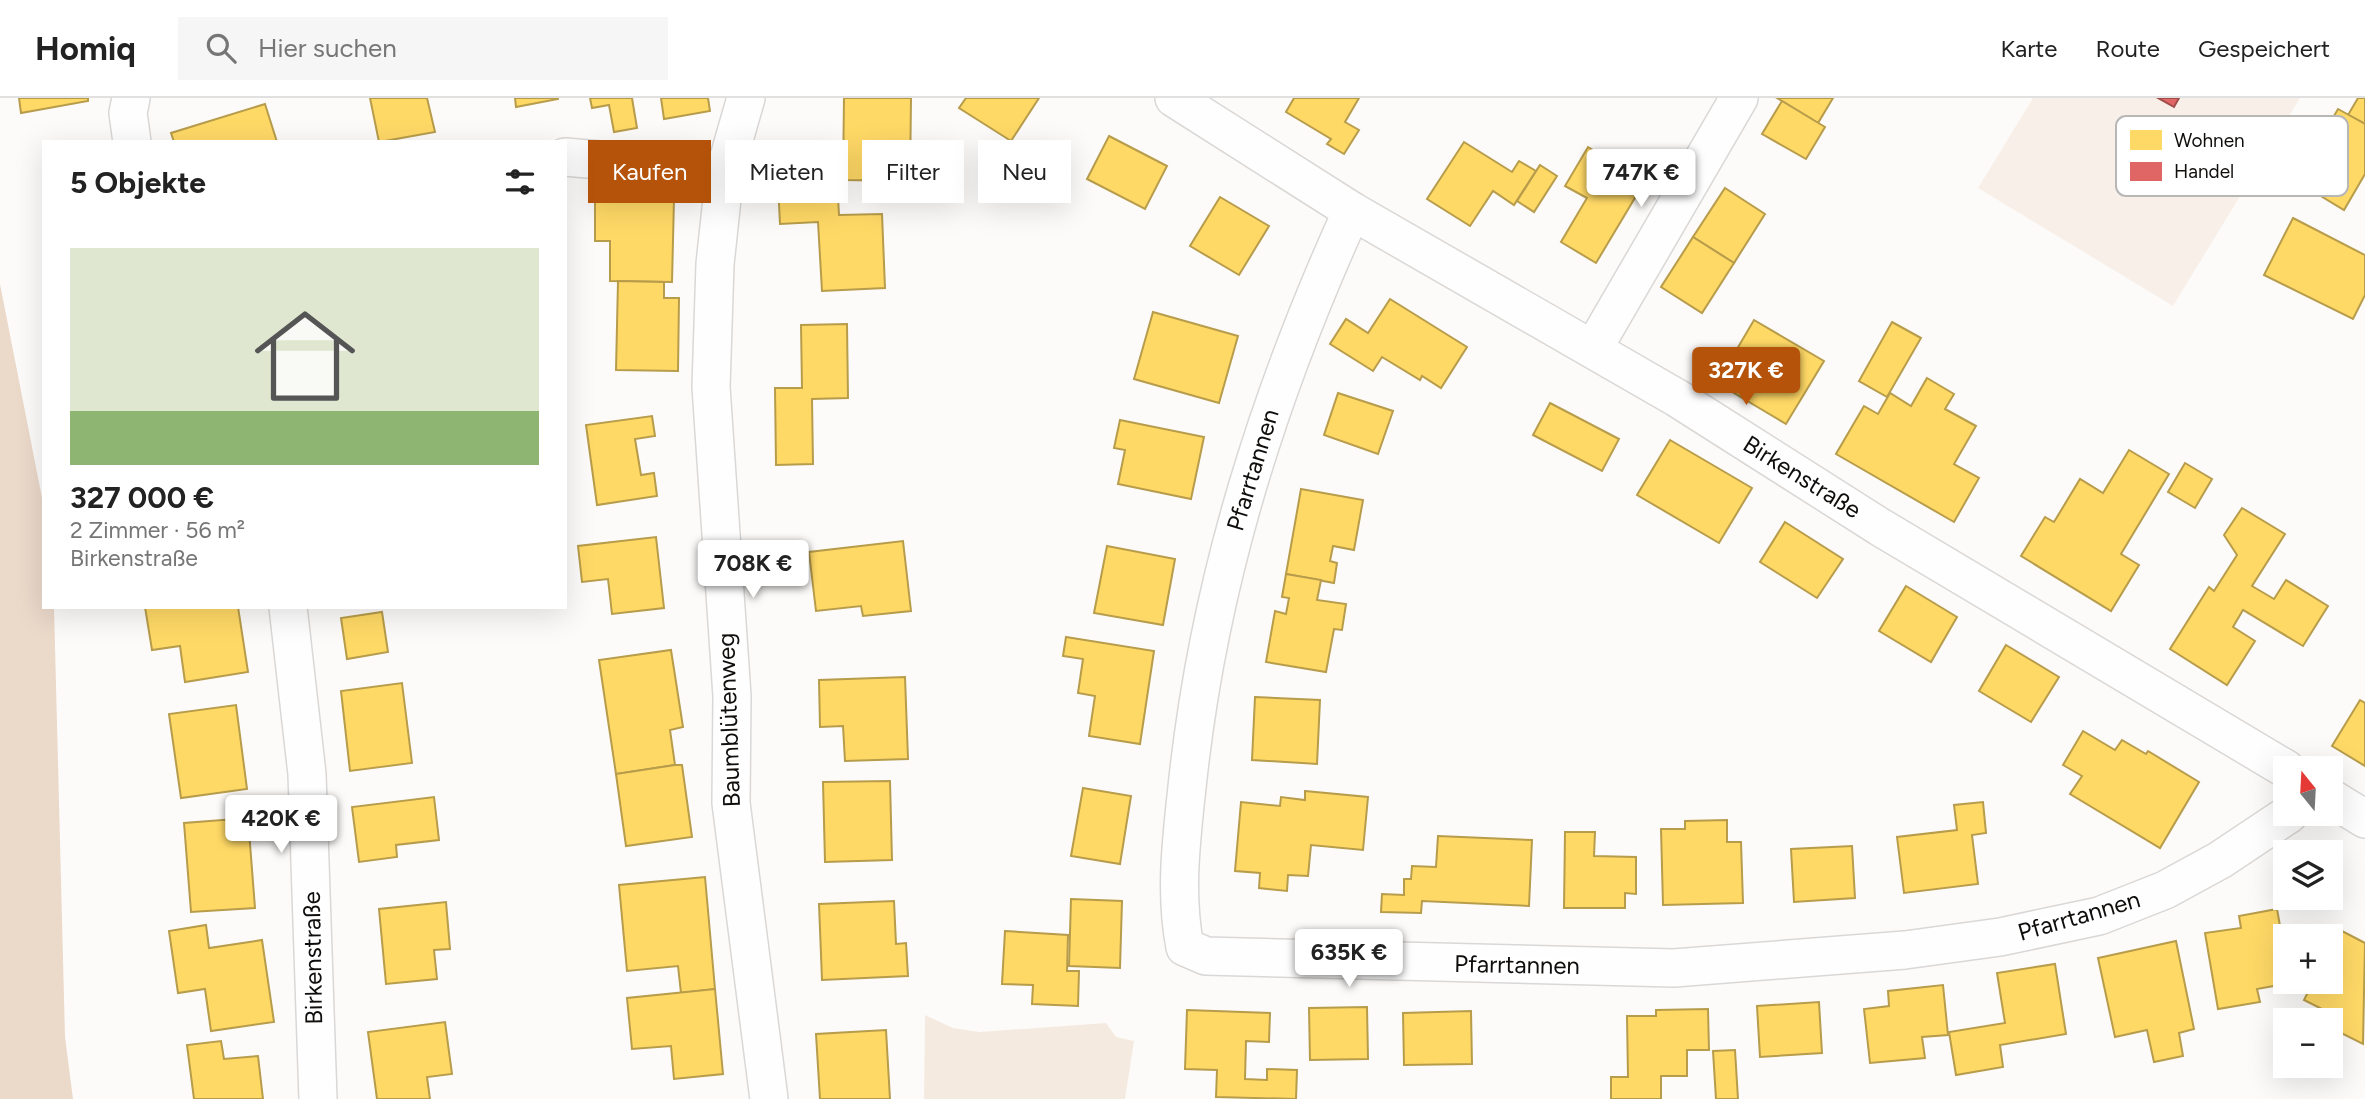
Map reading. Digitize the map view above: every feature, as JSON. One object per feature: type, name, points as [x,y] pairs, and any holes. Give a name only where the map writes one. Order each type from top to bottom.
[{"type":"street","points":[[131,98],[128,113],[132,140]]},
{"type":"street","name":"Baumblütenweg","points":[[746,98],[724,171],[715,264],[711,387],[732,696],[731,803],[769,1099]]},
{"type":"street","name":"Birkenstraße","points":[[1174,98],[1352,211],[1677,398],[1880,527],[2273,761]]},
{"type":"street","points":[[1593,349],[1739,98]]},
{"type":"street","points":[[567,157],[724,171]]},
{"type":"street","name":"Pfarrtannen","points":[[1352,211],[1282,376],[1216,600],[1195,716],[1182,836],[1179,919],[1185,947],[1206,956],[1674,968],[1905,950],[2000,937],[2099,916],[2165,890],[2220,860],[2273,825]]},
{"type":"street","name":"Birkenstraße","points":[[288,609],[307,774],[318,1099]]},
{"type":"street","points":[[2343,805],[2365,819]]},
{"type":"shaded area","points":[[2033,98],[2300,98],[2289,116],[2116,116],[2116,196],[2240,196],[2173,306],[1978,188]]},
{"type":"shaded area","points":[[0,284],[42,498],[42,609],[54,609],[65,1037],[73,1099],[0,1099]]},
{"type":"shaded area","points":[[925,1015],[953,1028],[979,1032],[1106,1023],[1116,1037],[1134,1041],[1125,1099],[924,1099]]},
{"type":"building: Wohnen","points":[[19,98],[88,98],[88,101],[21,113]]},
{"type":"building: Wohnen","points":[[370,98],[427,98],[435,132],[379,140]]},
{"type":"building: Wohnen","points":[[515,98],[558,98],[558,99],[516,107]]},
{"type":"building: Wohnen","points":[[590,98],[632,98],[637,128],[614,132],[609,105],[592,108]]},
{"type":"building: Wohnen","points":[[661,98],[708,98],[710,111],[664,119]]},
{"type":"building: Wohnen","points":[[844,98],[911,98],[910,140],[862,140],[862,180],[848,180],[848,140],[843,140]]},
{"type":"building: Wohnen","points":[[966,98],[1039,98],[1012,140],[959,108]]},
{"type":"building: Wohnen","points":[[1294,98],[1359,98],[1345,122],[1359,130],[1344,154],[1327,144],[1331,139],[1286,112]]},
{"type":"building: Wohnen","points":[[1777,98],[1833,98],[1818,123]]},
{"type":"building: Wohnen","points":[[2358,98],[2365,98],[2365,124],[2348,115]]},
{"type":"building: Wohnen","points":[[1782,101],[1825,127],[1806,159],[1762,134]]},
{"type":"building: Wohnen","points":[[265,104],[276,140],[173,140],[171,133]]},
{"type":"building: Wohnen","points":[[2338,109],[2365,124],[2365,174],[2344,210],[2321,196],[2348,196],[2348,116],[2334,116]]},
{"type":"building: Wohnen","points":[[1109,136],[1167,166],[1145,209],[1087,179]]},
{"type":"building: Wohnen","points":[[1464,142],[1512,172],[1519,161],[1536,171],[1514,205],[1493,191],[1470,226],[1427,199]]},
{"type":"building: Wohnen","points":[[1588,147],[1645,181],[1596,263],[1561,242],[1587,198],[1565,186]]},
{"type":"building: Wohnen","points":[[1540,165],[1557,176],[1534,212],[1517,201]]},
{"type":"building: Wohnen","points":[[1725,188],[1765,214],[1734,263],[1693,237]]},
{"type":"building: Wohnen","points":[[1220,197],[1269,226],[1239,275],[1190,246]]},
{"type":"building: Wohnen","points":[[595,203],[674,203],[672,282],[610,281],[610,241],[595,241]]},
{"type":"building: Wohnen","points":[[779,203],[838,203],[839,215],[882,214],[885,288],[822,291],[818,222],[780,224]]},
{"type":"building: Wohnen","points":[[2293,218],[2365,255],[2365,295],[2353,319],[2264,275]]},
{"type":"building: Wohnen","points":[[1693,237],[1734,263],[1702,313],[1661,287]]},
{"type":"building: Wohnen","points":[[618,281],[664,282],[664,298],[679,298],[678,371],[616,370]]},
{"type":"building: Wohnen","points":[[1390,299],[1467,347],[1441,388],[1422,376],[1420,380],[1382,357],[1373,371],[1330,344],[1346,319],[1368,333]]},
{"type":"building: Wohnen","points":[[1153,312],[1238,336],[1219,403],[1134,379]]},
{"type":"building: Wohnen","points":[[1754,320],[1824,361],[1786,424],[1717,383]]},
{"type":"building: Wohnen","points":[[1892,322],[1921,338],[1887,397],[1859,381]]},
{"type":"building: Wohnen","points":[[847,324],[848,398],[812,399],[813,464],[776,465],[775,388],[802,388],[801,325]]},
{"type":"building: Wohnen","points":[[1927,378],[1954,394],[1945,409],[1976,426],[1954,464],[1979,478],[1954,522],[1836,454],[1864,406],[1878,414],[1890,393],[1911,406]]},
{"type":"building: Wohnen","points":[[1338,393],[1393,411],[1378,454],[1324,435]]},
{"type":"building: Wohnen","points":[[1550,403],[1619,439],[1602,471],[1533,435]]},
{"type":"building: Wohnen","points":[[652,416],[655,436],[635,439],[641,475],[654,473],[657,496],[597,505],[586,425]]},
{"type":"building: Wohnen","points":[[1120,420],[1204,437],[1191,499],[1118,484],[1125,450],[1114,448]]},
{"type":"building: Wohnen","points":[[1670,440],[1752,488],[1719,543],[1637,495]]},
{"type":"building: Wohnen","points":[[2129,450],[2169,474],[2121,554],[2139,565],[2111,611],[2021,556],[2045,517],[2054,522],[2080,479],[2103,493]]},
{"type":"building: Wohnen","points":[[2185,463],[2212,479],[2195,508],[2168,492]]},
{"type":"building: Wohnen","points":[[1301,489],[1363,500],[1354,550],[1333,546],[1330,561],[1337,563],[1334,583],[1286,574]]},
{"type":"building: Wohnen","points":[[2242,508],[2285,534],[2252,586],[2274,599],[2286,580],[2328,606],[2303,646],[2243,610],[2233,627],[2255,641],[2227,685],[2170,649],[2209,587],[2214,591],[2237,555],[2224,535]]},
{"type":"building: Wohnen","points":[[1785,522],[1843,559],[1817,598],[1760,562]]},
{"type":"building: Wohnen","points":[[656,537],[664,608],[612,614],[608,579],[582,582],[578,546]]},
{"type":"building: Wohnen","points":[[903,541],[911,611],[863,616],[861,606],[816,611],[809,552]]},
{"type":"building: Wohnen","points":[[1107,546],[1175,559],[1163,625],[1094,613]]},
{"type":"building: Wohnen","points":[[1286,574],[1321,580],[1317,600],[1346,604],[1342,630],[1334,629],[1326,672],[1266,662],[1275,611],[1286,614],[1289,598],[1282,597]]},
{"type":"building: Wohnen","points":[[1906,586],[1957,617],[1931,662],[1879,631]]},
{"type":"building: Wohnen","points":[[145,609],[238,609],[248,672],[185,682],[180,646],[152,650]]},
{"type":"building: Wohnen","points":[[382,612],[388,652],[347,659],[341,618]]},
{"type":"building: Wohnen","points":[[1066,637],[1154,651],[1140,744],[1089,736],[1095,696],[1078,693],[1083,659],[1063,656]]},
{"type":"building: Wohnen","points":[[2006,645],[2059,677],[2031,722],[1979,691]]},
{"type":"building: Wohnen","points":[[671,650],[683,727],[670,730],[675,765],[616,774],[599,660]]},
{"type":"building: Wohnen","points":[[905,677],[908,759],[845,761],[843,726],[820,727],[819,680]]},
{"type":"building: Wohnen","points":[[402,683],[412,763],[350,771],[341,691]]},
{"type":"building: Wohnen","points":[[1255,697],[1320,700],[1317,764],[1252,760]]},
{"type":"building: Wohnen","points":[[2360,700],[2365,703],[2365,766],[2332,746]]},
{"type":"building: Wohnen","points":[[236,705],[247,789],[181,798],[169,714]]},
{"type":"building: Wohnen","points":[[2083,731],[2115,750],[2122,740],[2146,754],[2148,751],[2199,782],[2160,848],[2070,794],[2082,776],[2063,765]]},
{"type":"building: Wohnen","points":[[682,765],[692,837],[626,846],[616,774]]},
{"type":"building: Wohnen","points":[[890,781],[892,860],[825,862],[823,782]]},
{"type":"building: Wohnen","points":[[1083,788],[1131,796],[1120,864],[1071,856]]},
{"type":"building: Wohnen","points":[[1305,791],[1368,797],[1363,850],[1311,845],[1308,876],[1288,875],[1287,891],[1259,888],[1260,873],[1235,871],[1241,802],[1280,806],[1281,797],[1305,800]]},
{"type":"building: Wohnen","points":[[434,797],[439,840],[396,845],[397,857],[359,862],[352,807]]},
{"type":"building: Wohnen","points":[[1983,802],[1986,833],[1972,835],[1978,884],[1904,893],[1897,837],[1957,830],[1954,805]]},
{"type":"building: Wohnen","points":[[248,818],[255,908],[191,912],[184,823]]},
{"type":"building: Wohnen","points":[[1727,820],[1727,842],[1741,842],[1743,903],[1663,905],[1661,829],[1685,829],[1685,821]]},
{"type":"building: Wohnen","points":[[1565,832],[1595,832],[1594,856],[1636,857],[1636,894],[1625,893],[1625,908],[1564,908]]},
{"type":"building: Wohnen","points":[[1438,836],[1532,840],[1529,906],[1422,901],[1421,913],[1381,912],[1382,894],[1404,895],[1404,879],[1411,879],[1412,866],[1436,867]]},
{"type":"building: Wohnen","points":[[1852,846],[1855,898],[1794,902],[1791,849]]},
{"type":"building: Wohnen","points":[[705,877],[715,989],[681,993],[678,966],[627,971],[619,885]]},
{"type":"building: Wohnen","points":[[1071,899],[1122,901],[1120,968],[1069,966]]},
{"type":"building: Wohnen","points":[[894,901],[896,944],[906,943],[908,976],[822,980],[819,904]]},
{"type":"building: Wohnen","points":[[446,902],[450,949],[434,950],[437,979],[386,984],[379,909]]},
{"type":"building: Wohnen","points":[[2277,910],[2280,924],[2273,924],[2273,986],[2257,989],[2260,1002],[2218,1009],[2205,933],[2241,928],[2239,916]]},
{"type":"building: Wohnen","points":[[206,925],[209,948],[262,940],[274,1022],[211,1031],[205,989],[178,993],[169,931]]},
{"type":"building: Wohnen","points":[[1005,931],[1068,935],[1067,971],[1079,971],[1078,1006],[1032,1004],[1033,985],[1002,984]]},
{"type":"building: Wohnen","points":[[2343,932],[2365,943],[2363,1044],[2343,1034],[2343,1008],[2320,1008],[2304,1000],[2307,994],[2343,994]]},
{"type":"building: Wohnen","points":[[2176,941],[2194,1029],[2179,1033],[2183,1056],[2154,1062],[2147,1030],[2115,1037],[2098,958]]},
{"type":"building: Wohnen","points":[[2055,964],[2066,1034],[2000,1045],[2003,1067],[1956,1075],[1949,1032],[2005,1023],[1997,973]]},
{"type":"building: Wohnen","points":[[1943,985],[1948,1035],[1922,1037],[1925,1058],[1870,1063],[1864,1009],[1889,1006],[1888,991]]},
{"type":"building: Wohnen","points":[[715,989],[723,1074],[674,1079],[671,1046],[632,1049],[627,998]]},
{"type":"building: Wohnen","points":[[1819,1002],[1822,1053],[1760,1057],[1757,1006]]},
{"type":"building: Wohnen","points":[[1367,1007],[1368,1059],[1310,1060],[1309,1008]]},
{"type":"building: Wohnen","points":[[1708,1009],[1709,1050],[1687,1050],[1687,1076],[1661,1076],[1661,1099],[1611,1099],[1611,1077],[1628,1077],[1627,1016],[1656,1016],[1656,1010]]},
{"type":"building: Wohnen","points":[[1187,1010],[1270,1013],[1269,1042],[1246,1041],[1245,1079],[1267,1080],[1267,1069],[1297,1070],[1296,1099],[1216,1097],[1217,1070],[1185,1069]]},
{"type":"building: Wohnen","points":[[1471,1011],[1472,1064],[1404,1065],[1403,1013]]},
{"type":"building: Wohnen","points":[[445,1022],[452,1074],[427,1077],[430,1099],[377,1099],[368,1032]]},
{"type":"building: Wohnen","points":[[886,1030],[890,1099],[820,1099],[816,1034]]},
{"type":"building: Wohnen","points":[[221,1041],[224,1059],[258,1056],[263,1099],[194,1099],[187,1045]]},
{"type":"building: Wohnen","points":[[1735,1050],[1738,1099],[1716,1099],[1713,1051]]},
{"type":"building: Handel","points":[[2158,98],[2179,98],[2174,107]]}]
